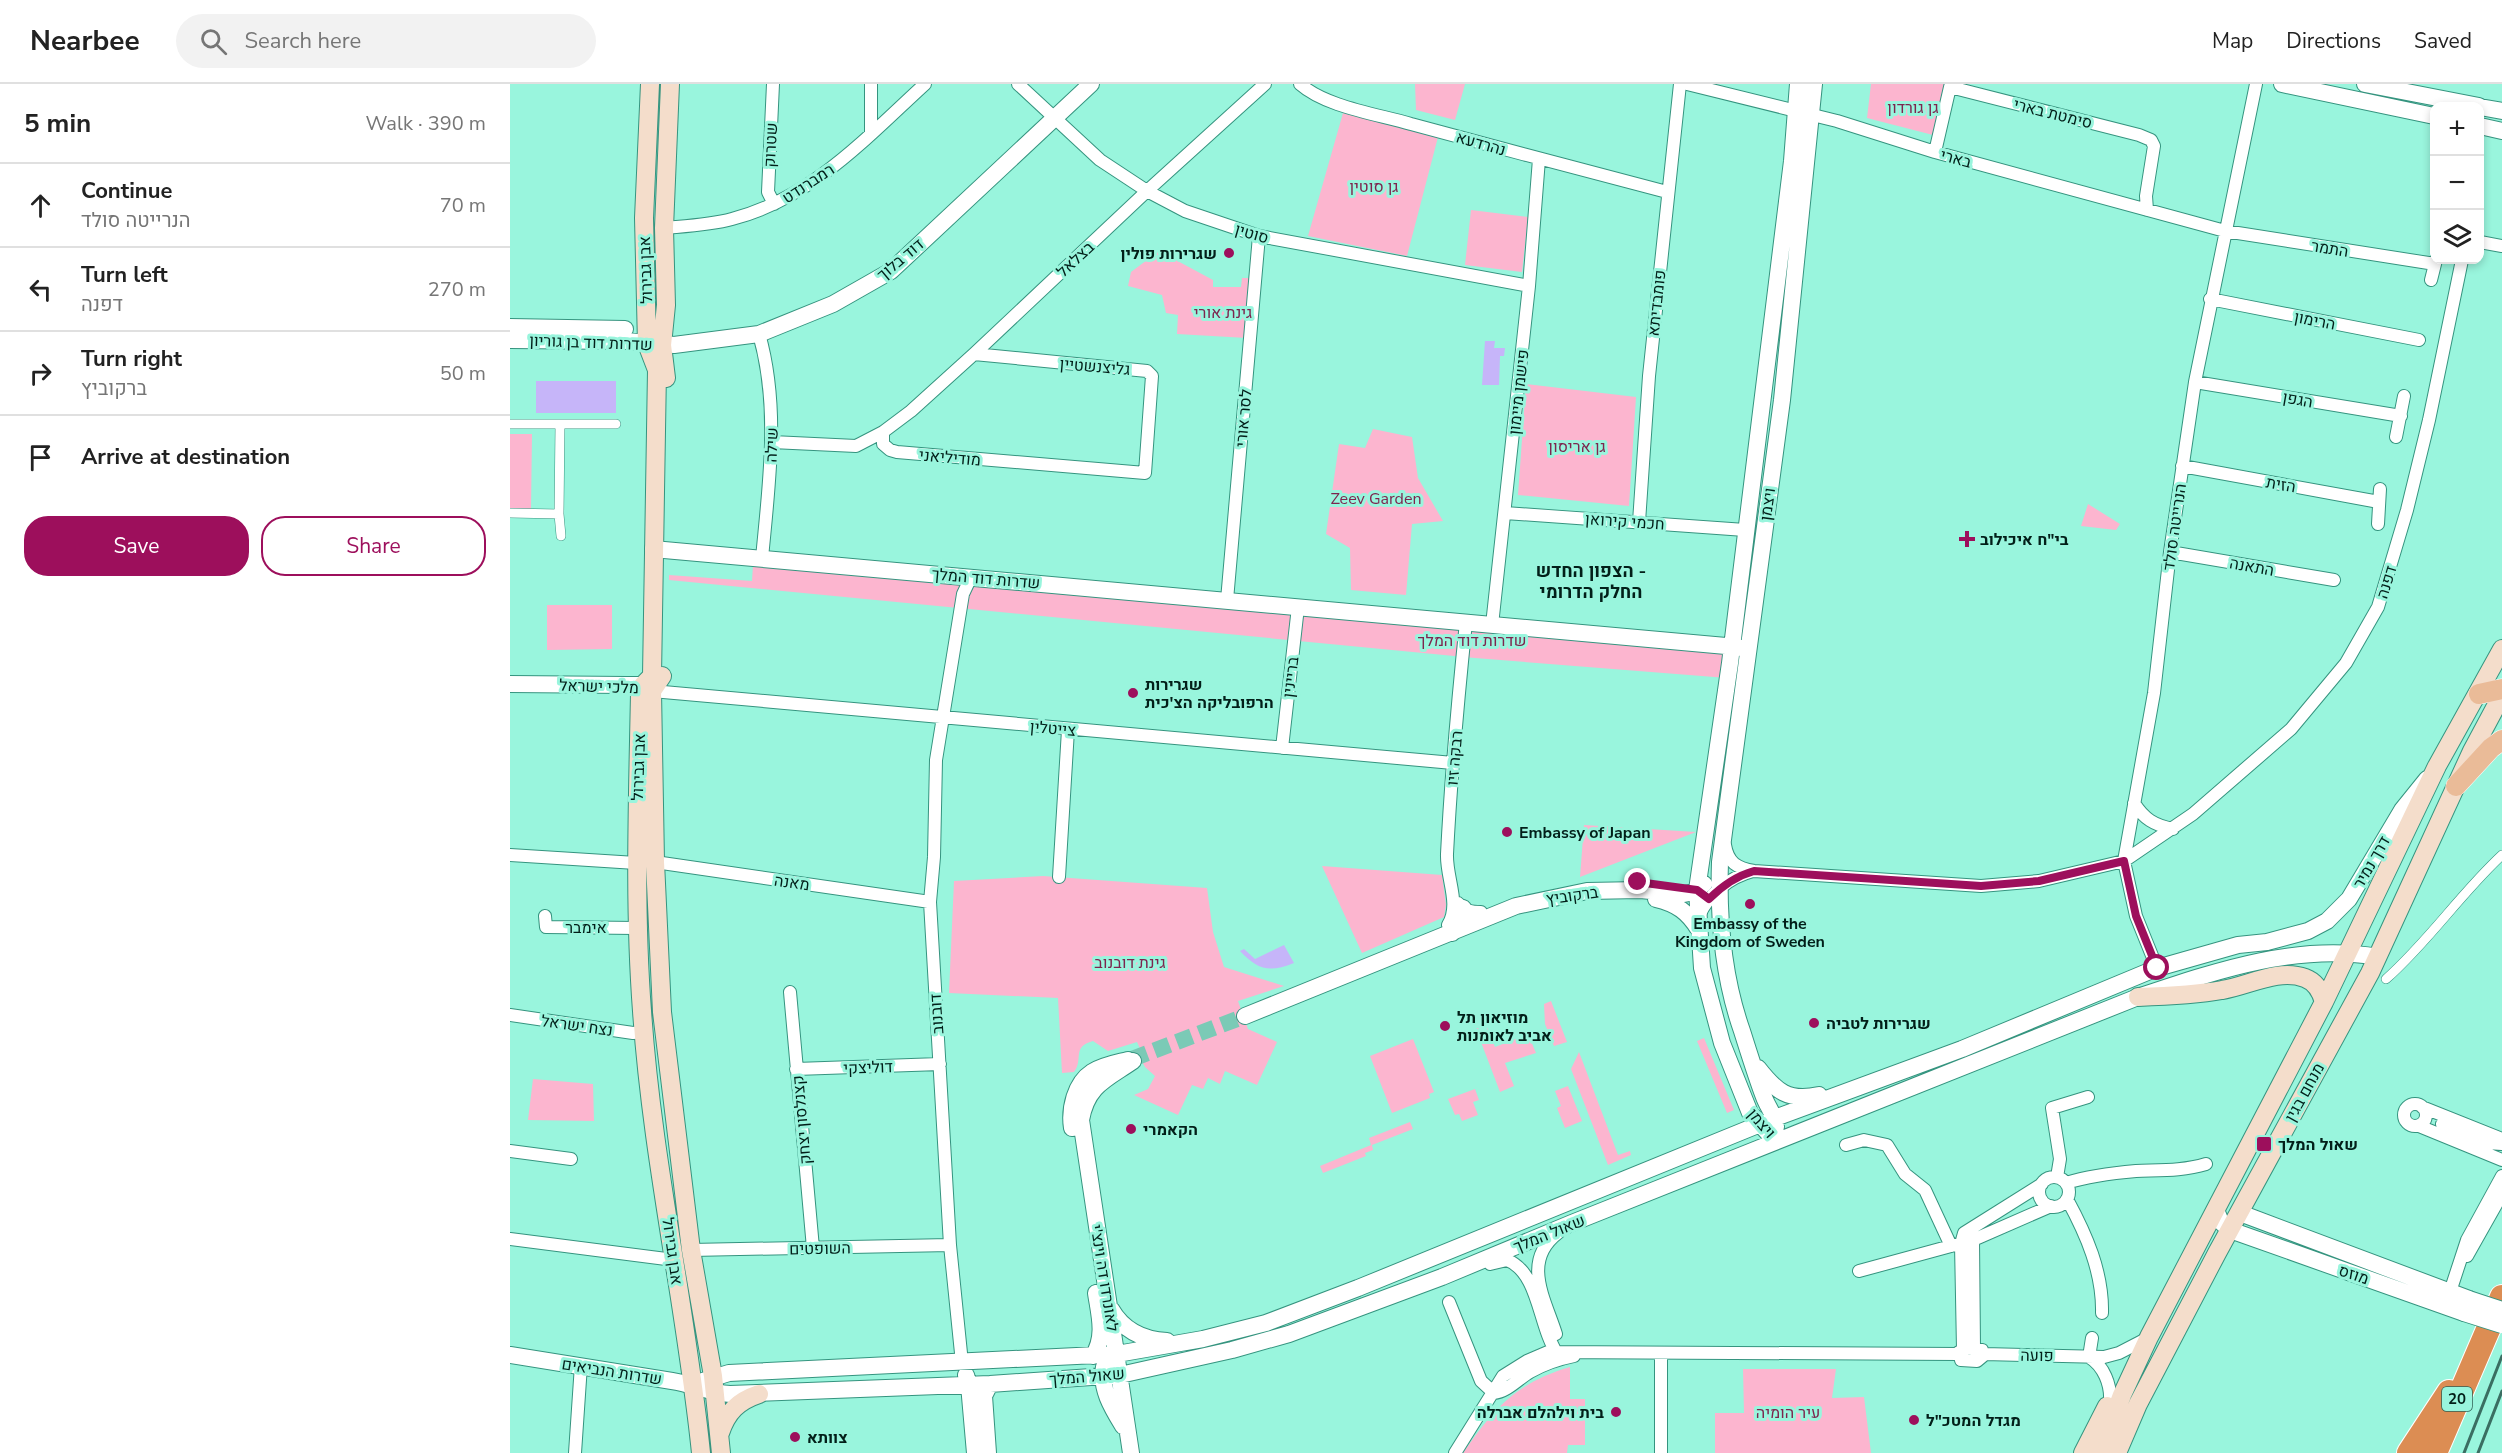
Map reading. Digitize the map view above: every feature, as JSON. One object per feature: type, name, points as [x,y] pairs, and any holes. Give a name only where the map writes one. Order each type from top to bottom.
[{"type":"highway","name":"20","points":[[2435,1453],[2502,1297]]},
{"type":"highway","points":[[2409,1453],[2480,1345]]},
{"type":"main road","name":"אבן גבירול","points":[[652,341],[666,305],[664,228],[670,84]]},
{"type":"main road","name":"אבן גבירול","points":[[648,86],[644,218],[652,341],[657,370],[657,549],[652,676],[645,690],[636,863],[637,928],[644,1032],[674,1260],[694,1385],[701,1453]]},
{"type":"main road","name":"דרך נמיר","points":[[2437,766],[2502,649]]},
{"type":"main road","points":[[2479,694],[2502,689]]},
{"type":"main road","name":"אבן גבירול","points":[[645,690],[662,1012],[691,1250],[714,1385],[720,1444]]},
{"type":"main road","points":[[2456,786],[2502,695]]},
{"type":"main road","name":"מנחם בגין","points":[[2117,1453],[2138,1404],[2378,957],[2456,786],[2491,748],[2502,740]]},
{"type":"main road","name":"מנחם בגין","points":[[2100,1453],[2149,1337],[2324,1002],[2437,766]]},
{"type":"main road","points":[[2139,997],[2187,995],[2225,990],[2272,977],[2295,976],[2306,978],[2316,985],[2324,1002]]},
{"type":"main road","points":[[2083,1453],[2110,1401],[2136,1365]]},
{"type":"main road","points":[[720,1444],[725,1420],[734,1407],[759,1394]]},
{"type":"main road","points":[[2131,1453],[2138,1404]]},
{"type":"street","name":"שטרוק","points":[[773,84],[768,192],[774,204]]},
{"type":"street","points":[[871,84],[871,134]]},
{"type":"street","name":"רמברנדט","points":[[664,228],[733,219],[774,204],[838,164],[925,84]]},
{"type":"street","name":"סוטין","points":[[1018,84],[1100,160],[1147,191],[1185,212],[1259,236],[1528,286]]},
{"type":"street","name":"דוד בלוך","points":[[652,341],[674,345],[759,334],[833,304],[891,271],[1091,84]]},
{"type":"street","name":"בצלאל","points":[[883,432],[911,411],[974,354],[1147,191],[1265,84]]},
{"type":"street","name":"נהרדעא","points":[[1300,84],[1308,91],[1330,101],[1667,192]]},
{"type":"street","name":"פומבדיתא","points":[[1639,522],[1649,376],[1680,84]]},
{"type":"street","name":"בארי","points":[[1688,84],[1803,112],[1935,152],[2224,231]]},
{"type":"street","name":"ויצמן","points":[[1768,1121],[1750,1113],[1722,1043],[1705,984],[1699,926],[1720,862],[1724,841],[1782,400],[1803,112],[1798,84]]},
{"type":"street","name":"ויצמן","points":[[1776,1143],[1741,1028],[1725,965],[1721,924],[1708,893],[1731,646],[1792,161],[1803,112],[1814,84]]},
{"type":"street","name":"הנרייטה סולד","points":[[2157,968],[2136,916],[2124,861],[2154,693],[2170,552],[2195,382],[2224,231],[2256,84]]},
{"type":"street","points":[[2282,84],[2430,115]]},
{"type":"street","points":[[2365,84],[2458,102]]},
{"type":"street","name":"סימטת בארי","points":[[1935,152],[1950,87],[2139,135],[2151,140],[2154,146],[2146,196],[2147,210]]},
{"type":"street","points":[[2484,107],[2502,111]]},
{"type":"street","points":[[2484,127],[2502,131]]},
{"type":"street","name":"פישמן מיימון","points":[[1492,625],[1539,159]]},
{"type":"street","name":"התמר","points":[[2224,231],[2430,261]]},
{"type":"street","name":"לסר אורי","points":[[1227,600],[1259,236]]},
{"type":"street","points":[[2484,243],[2502,246]]},
{"type":"street","name":"התמר","points":[[2431,280],[2435,264]]},
{"type":"street","name":"דפנה","points":[[1724,841],[1730,861],[1735,866],[1754,871],[1981,886],[2039,881],[2124,861],[2193,814],[2295,725],[2346,663],[2378,607],[2408,510],[2461,264]]},
{"type":"street","name":"הרימון","points":[[2210,300],[2419,340]]},
{"type":"street","name":"שדרות דוד בן גוריון","points":[[510,327],[627,329],[652,341]]},
{"type":"street","name":"שילה","points":[[759,334],[770,404],[772,442],[762,558]]},
{"type":"street","name":"שדרות דוד בן גוריון","points":[[510,340],[652,341]]},
{"type":"street","name":"גליצנשטיין","points":[[974,354],[1147,370],[1152,376],[1144,473]]},
{"type":"street","name":"הגפן","points":[[2195,382],[2401,416]]},
{"type":"street","points":[[2396,437],[2404,396]]},
{"type":"street","points":[[510,424],[616,424]]},
{"type":"street","points":[[560,424],[559,514],[561,536]]},
{"type":"street","points":[[772,442],[856,446],[883,432]]},
{"type":"street","name":"מודיליאני","points":[[883,432],[884,444],[890,450],[897,452],[1144,473]]},
{"type":"street","name":"הזית","points":[[2182,466],[2380,496],[2378,524]]},
{"type":"street","points":[[510,513],[559,514]]},
{"type":"street","name":"חכמי קירואן","points":[[1505,513],[1745,530]]},
{"type":"street","name":"שדרות דוד המלך","points":[[657,549],[1748,648]]},
{"type":"street","name":"התאנה","points":[[2170,552],[2334,580]]},
{"type":"street","name":"דובנוב","points":[[971,577],[963,594],[936,760],[934,857],[930,902],[950,1245],[962,1363],[969,1384],[975,1453]]},
{"type":"street","name":"בריינין","points":[[1282,748],[1298,607]]},
{"type":"street","name":"רבקה זיו","points":[[1456,922],[1447,865],[1453,764],[1466,622]]},
{"type":"street","name":"מלכי ישראל","points":[[510,684],[645,690]]},
{"type":"street","name":"מלכי ישראל","points":[[510,694],[645,690]]},
{"type":"street","name":"צייטלין","points":[[645,690],[1453,764]]},
{"type":"street","points":[[1059,878],[1068,730]]},
{"type":"street","name":"דרך נמיר","points":[[2157,968],[2238,945],[2292,936],[2308,931],[2326,921],[2349,899],[2402,810],[2437,766]]},
{"type":"street","points":[[2134,803],[2142,816],[2151,822],[2173,829]]},
{"type":"street","points":[[510,855],[636,863]]},
{"type":"street","points":[[2386,979],[2415,953],[2469,887],[2502,855]]},
{"type":"street","name":"מאנה","points":[[654,862],[930,902]]},
{"type":"street","name":"דפנה","points":[[1708,893],[1738,876],[1754,871]]},
{"type":"street","name":"ברקוביץ","points":[[1245,1016],[1422,943],[1456,922],[1514,898],[1585,883],[1638,882],[1708,893]]},
{"type":"street","name":"ברקוביץ","points":[[1456,922],[1556,896],[1590,891],[1640,890],[1684,894],[1708,893]]},
{"type":"street","points":[[1590,891],[1636,895],[1672,903],[1699,926]]},
{"type":"street","name":"רבקה זיו","points":[[1453,894],[1453,916],[1456,922]]},
{"type":"street","name":"אימבר","points":[[545,916],[546,927],[637,928]]},
{"type":"street","name":"שאול המלך","points":[[714,1385],[759,1394],[990,1384],[1112,1375],[1222,1352],[1289,1334],[1442,1278],[1572,1223],[2139,997],[2196,978],[2266,960],[2298,955],[2349,952],[2378,957]]},
{"type":"street","name":"שאול המלך","points":[[714,1385],[729,1373],[1117,1354],[1203,1339],[1266,1323],[1358,1288],[1768,1121],[1962,1049],[2157,968]]},
{"type":"street","name":"קצנלסון יצחק","points":[[789,992],[813,1248]]},
{"type":"street","name":"נצח ישראל","points":[[510,1015],[633,1033],[644,1032]]},
{"type":"street","points":[[1752,1059],[1778,1090],[1796,1097],[1806,1098],[1858,1087]]},
{"type":"street","points":[[1080,1101],[1098,1083],[1133,1060]]},
{"type":"street","name":"דוליצקי","points":[[796,1069],[939,1064]]},
{"type":"street","points":[[1859,1271],[1962,1241],[2051,1206],[2060,1205],[2067,1199],[2069,1191],[2062,1180],[2052,1108],[2088,1097]]},
{"type":"street","name":"לאונרדו דה וינצ'י","points":[[1080,1101],[1083,1137],[1117,1354]]},
{"type":"street","name":"לאונרדו דה וינצ'י","points":[[1080,1101],[1071,1121],[1101,1324],[1100,1341],[1093,1356]]},
{"type":"street","points":[[2502,1139],[2422,1107],[2411,1105],[2404,1112],[2406,1122],[2412,1126],[2419,1126],[2502,1158]]},
{"type":"street","points":[[2419,1126],[2426,1119],[2426,1112],[2422,1107]]},
{"type":"street","points":[[2438,1122],[2487,1143],[2502,1144]]},
{"type":"street","points":[[1846,1145],[1864,1140],[1887,1145],[1905,1174],[1925,1190],[1962,1241],[1970,1351]]},
{"type":"street","points":[[2487,1143],[2502,1158]]},
{"type":"street","points":[[510,1151],[571,1159]]},
{"type":"street","points":[[1962,1241],[2048,1178],[2062,1180],[2132,1171],[2190,1168],[2206,1164]]},
{"type":"street","points":[[2448,1299],[2468,1240],[2502,1176]]},
{"type":"street","points":[[2042,1184],[2040,1197],[2051,1206]]},
{"type":"street","points":[[2458,1273],[2502,1194]]},
{"type":"street","points":[[2067,1199],[2079,1221],[2102,1281],[2102,1313]]},
{"type":"street","points":[[2216,1210],[2222,1222],[2230,1230]]},
{"type":"street","name":"מוזס","points":[[2240,1213],[2467,1306],[2502,1325]]},
{"type":"street","points":[[1455,1453],[1503,1376],[1541,1355],[1553,1337],[1538,1277],[1539,1253],[1544,1245],[1572,1223]]},
{"type":"street","name":"מוזס","points":[[2230,1230],[2448,1299]]},
{"type":"street","points":[[510,1239],[674,1260]]},
{"type":"street","name":"השופטים","points":[[691,1250],[950,1245]]},
{"type":"street","points":[[1442,1278],[1498,1261],[1507,1260],[1514,1263],[1522,1269],[1529,1280],[1559,1354]]},
{"type":"street","points":[[1449,1302],[1472,1358],[1492,1378],[1494,1393]]},
{"type":"street","name":"מוזס","points":[[2467,1306],[2502,1310]]},
{"type":"street","points":[[1110,1308],[1122,1325],[1150,1339],[1170,1341],[1203,1339]]},
{"type":"street","points":[[1553,1337],[1587,1353]]},
{"type":"street","name":"פועה","points":[[1587,1353],[1970,1351],[2089,1358],[2119,1353],[2149,1337]]},
{"type":"street","points":[[2092,1338],[2089,1358],[2097,1363],[2105,1375],[2110,1401]]},
{"type":"street","points":[[1541,1355],[1587,1353]]},
{"type":"street","points":[[1117,1354],[1105,1364],[1112,1375],[1109,1402],[1127,1433],[1131,1453]]},
{"type":"street","points":[[1494,1393],[1501,1393],[1559,1354]]},
{"type":"street","points":[[1661,1354],[1661,1453]]},
{"type":"street","name":"שדרות הנביאים","points":[[510,1355],[694,1385]]},
{"type":"street","points":[[576,1453],[581,1365]]},
{"type":"street","points":[[988,1453],[984,1395],[990,1384]]},
{"type":"street","points":[[694,1385],[714,1385]]},
{"type":"green space","points":[[1415,84],[1465,84],[1455,120],[1416,110]]},
{"type":"green space","name":"גן גורדון","points":[[1871,84],[1944,84],[1933,135],[1867,118]]},
{"type":"green space","name":"גן סוטין","points":[[1343,113],[1438,137],[1407,256],[1308,236]]},
{"type":"green space","points":[[1471,210],[1528,217],[1522,272],[1465,265]]},
{"type":"green space","name":"גינת אורי","points":[[1159,251],[1213,280],[1213,287],[1241,287],[1242,278],[1252,278],[1247,338],[1177,334],[1178,315],[1166,313],[1162,295],[1128,286],[1131,272]]},
{"type":"green space","name":"גן אריסון","points":[[1526,384],[1636,397],[1629,506],[1518,495]]},
{"type":"green space","name":"Zeev Garden","points":[[1373,429],[1412,437],[1418,478],[1443,521],[1412,524],[1406,595],[1351,590],[1350,548],[1326,534],[1339,444],[1365,448]]},
{"type":"green space","points":[[510,434],[532,434],[531,509],[510,509]]},
{"type":"green space","points":[[2088,504],[2120,524],[2116,530],[2081,526]]},
{"type":"green space","name":"שדרות דוד המלך","points":[[753,565],[1731,646],[1727,678],[1475,658],[669,580],[669,575],[752,581]]},
{"type":"green space","points":[[547,605],[612,605],[612,649],[547,650]]},
{"type":"green space","points":[[1584,825],[1696,832],[1580,877]]},
{"type":"green space","points":[[1322,866],[1442,875],[1446,905],[1444,917],[1362,953]]},
{"type":"green space","name":"גינת דובנוב","points":[[1043,876],[1207,888],[1213,932],[1224,967],[1284,986],[1238,1001],[1248,1029],[1277,1042],[1257,1085],[1225,1071],[1220,1084],[1208,1078],[1203,1089],[1192,1085],[1178,1115],[1134,1095],[1148,1089],[1155,1076],[1141,1060],[1144,1057],[1137,1042],[1108,1051],[1093,1041],[1080,1050],[1074,1072],[1062,1073],[1058,998],[949,993],[954,881]]},
{"type":"green space","points":[[1551,1001],[1567,1042],[1554,1046],[1545,1024],[1544,1004]]},
{"type":"green space","points":[[1486,1025],[1495,1047],[1528,1034],[1536,1053],[1505,1063],[1514,1086],[1500,1092],[1476,1029],[1478,1028],[1485,1042],[1490,1040]]},
{"type":"green space","points":[[1704,1038],[1734,1110],[1727,1113],[1697,1041]]},
{"type":"green space","points":[[1413,1039],[1434,1092],[1429,1094],[1430,1098],[1392,1113],[1370,1056]]},
{"type":"green space","points":[[1579,1052],[1618,1155],[1630,1151],[1631,1155],[1608,1165],[1571,1069]]},
{"type":"green space","points":[[533,1079],[593,1084],[594,1121],[528,1120]]},
{"type":"green space","points":[[1568,1086],[1582,1121],[1565,1128],[1557,1108],[1561,1106],[1555,1091]]},
{"type":"green space","points":[[1475,1089],[1479,1100],[1473,1102],[1478,1115],[1462,1121],[1459,1114],[1455,1115],[1448,1099]]},
{"type":"green space","points":[[1410,1122],[1413,1129],[1372,1145],[1373,1150],[1365,1153],[1366,1156],[1323,1173],[1320,1166],[1371,1145],[1369,1138]]},
{"type":"green space","points":[[1570,1367],[1570,1399],[1585,1399],[1585,1445],[1568,1445],[1567,1453],[1463,1453],[1485,1423],[1508,1399],[1535,1381]]},
{"type":"green space","name":"עיר הומיה","points":[[1743,1369],[1836,1369],[1832,1398],[1864,1397],[1871,1453],[1715,1453],[1715,1413],[1744,1413]]},
{"type":"shaded area","points":[[1485,341],[1495,341],[1494,348],[1505,348],[1504,356],[1500,356],[1499,385],[1482,385]]},
{"type":"shaded area","points":[[510,381],[616,381],[616,413],[536,413],[536,407]]},
{"type":"shaded area","points":[[1284,945],[1294,963],[1271,969],[1258,966],[1240,951],[1244,949],[1255,959]]},
{"type":"pier","points":[[510,378],[536,378],[536,415],[533,414],[533,410],[510,410]]},
{"type":"tunnel","points":[[1132,1059],[1245,1016]]},
{"type":"railway","points":[[2464,1453],[2502,1356]]},
{"type":"railway","points":[[2478,1453],[2502,1391]]},
{"type":"place","name":"שגרירות פולין","points":[[1229,253]]},
{"type":"place","name":"בי\"ח איכילוב","points":[[1967,539]]},
{"type":"place","name":"שגרירות הרפובליקה הצ'כית","points":[[1133,693]]},
{"type":"place","name":"Embassy of Japan","points":[[1507,832]]},
{"type":"place","name":"Embassy of the Kingdom of Sweden","points":[[1750,904]]},
{"type":"place","name":"שגרירות לטביה","points":[[1814,1023]]},
{"type":"place","name":"מוזיאון תל אביב לאומנות","points":[[1445,1026]]},
{"type":"place","name":"הקאמרי","points":[[1131,1129]]},
{"type":"place","name":"שאול המלך","points":[[2264,1144]]},
{"type":"place","name":"בית וילהלם אברלה","points":[[1616,1412]]},
{"type":"place","name":"מגדל המטכ\"ל","points":[[1914,1420]]},
{"type":"place","name":"צוותא","points":[[795,1437]]},
{"type":"district","name":"הצפון החדש - החלק הדרומי","points":[[1591,581]]},
{"type":"route","points":[[1638,882],[1685,887],[1703,893],[1709,899],[1725,884],[1738,876],[1754,871],[1981,886],[2039,881],[2124,861],[2130,898],[2157,968]]}]
